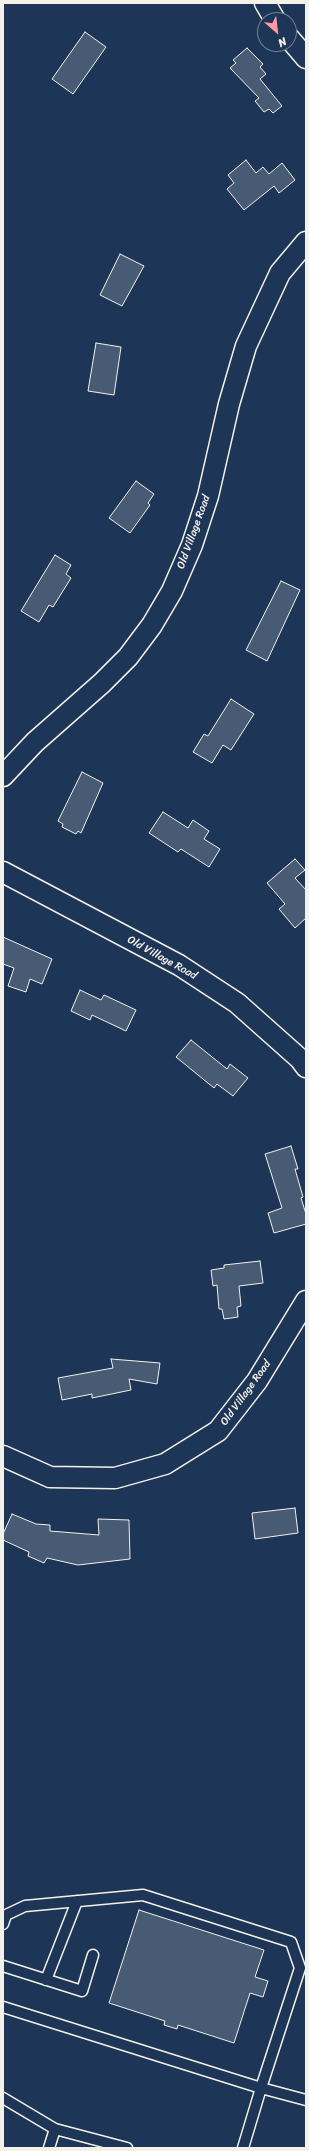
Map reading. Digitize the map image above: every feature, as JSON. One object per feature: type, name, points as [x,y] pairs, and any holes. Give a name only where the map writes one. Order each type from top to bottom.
[{"type":"street","points":[[265,3],[270,12]]},
{"type":"street","points":[[297,47],[306,58]]},
{"type":"street","name":"Old Village Road","points":[[3,776],[35,742],[102,683],[128,656],[172,591],[192,546],[208,496],[229,404],[246,346],[280,273],[306,242]]},
{"type":"street","name":"Old Village Road","points":[[3,872],[179,965],[237,1003],[300,1059],[306,1067]]},
{"type":"street","name":"Old Village Road","points":[[3,1456],[50,1477],[115,1478],[164,1464],[218,1431],[258,1381],[306,1301]]},
{"type":"lane","points":[[3,1924],[6,1915],[25,1906],[143,1895],[291,1942],[303,1969],[261,2088],[243,2148]]},
{"type":"lane","points":[[46,1980],[77,1901]]},
{"type":"lane","points":[[3,1966],[82,1991],[93,1955]]},
{"type":"lane","points":[[3,2007],[261,2088],[306,2100]]},
{"type":"lane","points":[[3,2098],[55,2129],[127,2148]]},
{"type":"lane","points":[[50,2148],[55,2129]]},
{"type":"building","points":[[85,32],[106,47],[73,94],[52,79]]},
{"type":"building","points":[[247,48],[263,64],[260,67],[266,74],[260,79],[282,106],[273,113],[269,109],[264,112],[255,101],[259,98],[230,68],[236,63],[233,60]]},
{"type":"building","points":[[246,160],[256,173],[263,167],[269,174],[282,163],[295,180],[279,193],[274,186],[244,210],[227,189],[234,183],[228,175]]},
{"type":"building","points":[[120,254],[144,266],[122,306],[100,295]]},
{"type":"building","points":[[96,343],[121,347],[114,395],[88,391]]},
{"type":"building","points":[[136,481],[154,494],[148,503],[150,505],[130,533],[109,518]]},
{"type":"building","points":[[55,555],[71,565],[66,574],[71,578],[53,607],[49,605],[39,622],[21,611]]},
{"type":"building","points":[[281,581],[300,590],[267,661],[246,650]]},
{"type":"building","points":[[231,699],[254,714],[231,750],[223,745],[212,763],[193,752],[204,734],[208,736]]},
{"type":"building","points":[[82,772],[103,783],[81,833],[78,831],[76,834],[62,827],[63,824],[58,821]]},
{"type":"building","points":[[163,812],[188,828],[193,820],[209,831],[204,839],[220,849],[209,867],[181,849],[178,852],[149,833]]},
{"type":"building","points":[[295,859],[305,870],[295,878],[306,890],[306,918],[295,928],[279,909],[285,904],[267,883]]},
{"type":"building","points":[[3,937],[52,959],[42,984],[30,979],[26,992],[8,986],[14,968],[3,964]]},
{"type":"building","points":[[80,990],[101,1000],[104,995],[136,1010],[126,1031],[92,1015],[90,1020],[71,1011]]},
{"type":"building","points":[[191,1040],[227,1069],[230,1064],[248,1078],[233,1096],[217,1084],[214,1088],[176,1057]]},
{"type":"building","points":[[291,1146],[298,1169],[295,1169],[303,1197],[301,1198],[306,1214],[306,1224],[274,1233],[268,1213],[282,1208],[265,1154]]},
{"type":"building","points":[[260,1261],[263,1283],[239,1286],[241,1306],[237,1307],[238,1317],[224,1319],[222,1309],[219,1309],[217,1285],[213,1286],[211,1270],[224,1268],[224,1265]]},
{"type":"building","points":[[111,1359],[160,1363],[157,1384],[129,1379],[131,1390],[92,1398],[92,1394],[62,1400],[58,1378],[113,1368]]},
{"type":"building","points":[[295,1508],[298,1533],[255,1539],[252,1513]]},
{"type":"building","points":[[12,1514],[36,1524],[50,1525],[50,1531],[99,1535],[98,1519],[129,1520],[130,1559],[78,1565],[47,1558],[44,1563],[28,1556],[29,1552],[3,1540],[3,1534]]},
{"type":"building","points":[[139,1910],[264,1950],[255,1977],[268,1981],[263,1997],[250,1993],[234,2043],[178,2025],[177,2029],[164,2025],[165,2021],[109,2003]]}]
